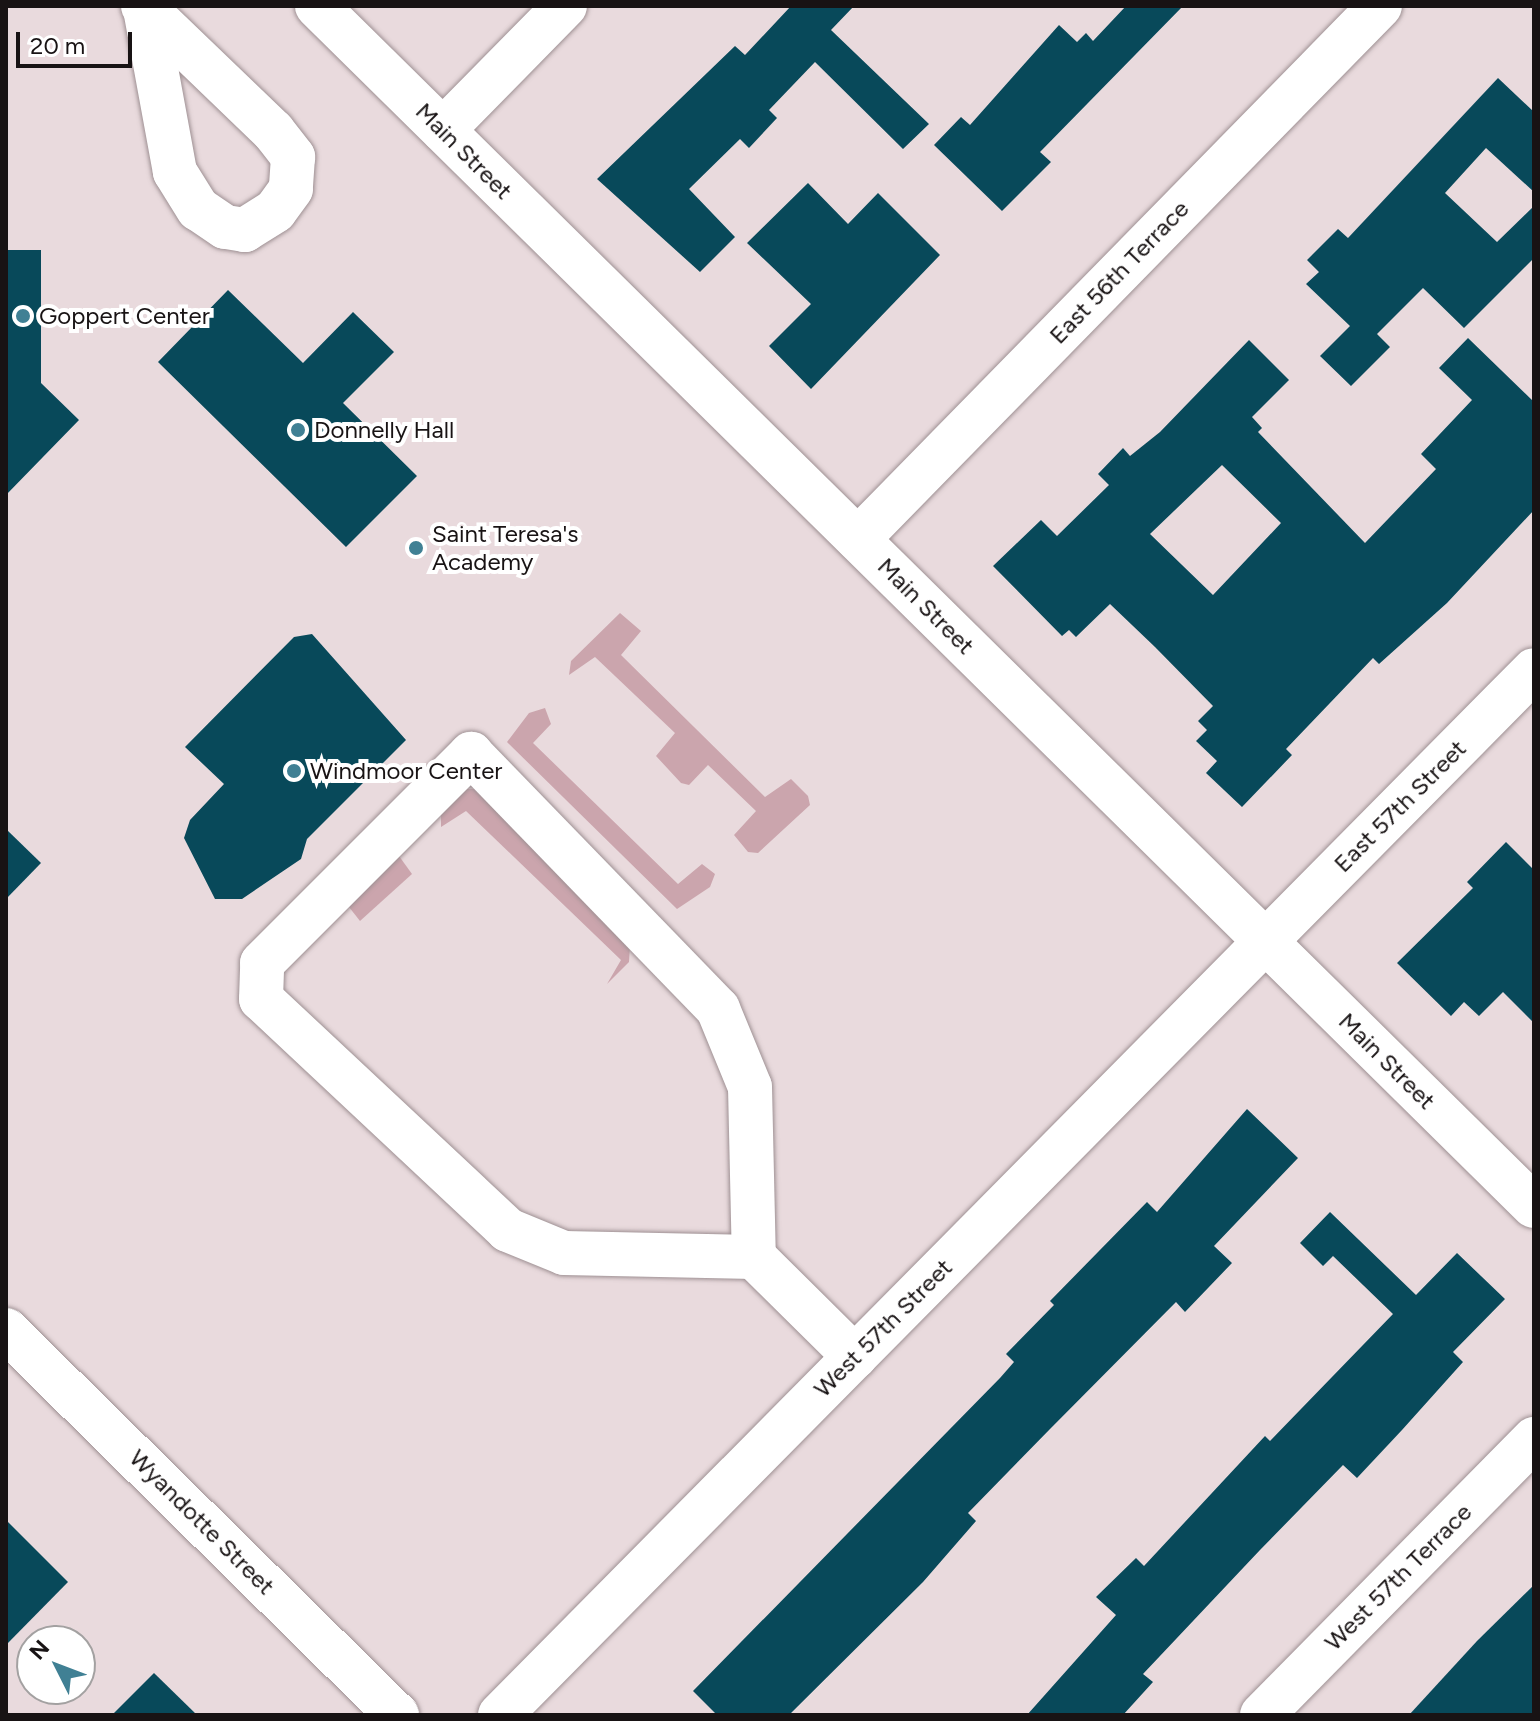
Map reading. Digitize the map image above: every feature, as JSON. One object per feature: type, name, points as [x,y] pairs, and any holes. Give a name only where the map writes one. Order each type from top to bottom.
[{"type":"street","name":"Main Street","points":[[317,6],[1534,1206]]},
{"type":"street","points":[[443,130],[565,6]]},
{"type":"street","name":"East 56th Terrace","points":[[858,539],[1380,6]]},
{"type":"street","points":[[144,7],[293,157],[291,189],[275,211],[245,230],[225,227],[198,209],[175,172],[144,7]]},
{"type":"street","name":"East 57th Street","points":[[1266,941],[1534,670]]},
{"type":"street","points":[[754,1257],[757,1144],[750,1087],[718,1009],[471,754],[262,963],[261,999],[482,1211],[564,1253],[754,1257],[855,1357]]},
{"type":"street","name":"West 57th Street","points":[[500,1715],[1266,941]]},
{"type":"street","name":"Wyandotte Street","points":[[6,1330],[397,1715]]},
{"type":"street","name":"West 57th Terrace","points":[[1262,1715],[1534,1439]]},
{"type":"shaded area","points":[[620,613],[641,631],[621,655],[765,797],[791,779],[808,796],[810,805],[758,853],[748,852],[734,835],[756,811],[708,765],[689,785],[681,783],[656,756],[675,733],[595,657],[569,675],[571,661]]},
{"type":"shaded area","points":[[545,708],[551,724],[533,743],[678,884],[702,864],[715,874],[710,887],[677,909],[507,742],[529,713]]},
{"type":"shaded area","points":[[466,789],[476,789],[630,945],[629,962],[607,984],[621,960],[466,811],[441,827],[441,813]]},
{"type":"shaded area","points":[[399,856],[412,874],[360,921],[349,907]]},
{"type":"building","points":[[791,6],[854,6],[831,30],[929,124],[903,149],[815,62],[769,110],[777,118],[749,148],[740,139],[689,189],[735,237],[700,272],[597,179],[735,46],[745,55]]},
{"type":"building","points":[[1126,6],[1183,6],[1040,152],[1051,162],[1002,211],[934,145],[961,117],[970,125],[1059,25],[1077,42],[1086,33],[1093,41]]},
{"type":"building","points":[[1498,78],[1534,112],[1534,192],[1486,148],[1445,193],[1497,242],[1534,206],[1534,258],[1464,328],[1423,288],[1377,334],[1390,347],[1351,386],[1320,356],[1350,326],[1306,284],[1319,272],[1307,260],[1338,229],[1348,238]]},
{"type":"building","points":[[808,183],[848,224],[878,193],[940,255],[811,389],[769,346],[811,304],[747,243]]},
{"type":"building","name":"Goppert Center","points":[[6,250],[41,250],[41,383],[79,420],[6,495]]},
{"type":"building","name":"Donnelly Hall","points":[[228,290],[303,363],[353,312],[394,352],[343,403],[417,476],[346,547],[158,362]]},
{"type":"building","points":[[1468,338],[1534,402],[1534,510],[1447,603],[1379,664],[1373,658],[1286,749],[1292,755],[1242,807],[1206,773],[1217,761],[1196,741],[1207,730],[1198,721],[1213,706],[1155,647],[1110,604],[1076,637],[1069,630],[1062,636],[993,566],[1041,520],[1057,536],[1109,485],[1098,474],[1123,448],[1130,456],[1160,432],[1249,340],[1289,380],[1252,417],[1262,428],[1258,432],[1365,543],[1436,469],[1421,454],[1472,400],[1439,368]],"holes":[[[1222,465],[1281,523],[1213,595],[1150,534]]]},
{"type":"building","name":"Windmoor Center","points":[[312,634],[406,740],[307,839],[301,859],[242,899],[215,899],[184,838],[190,820],[224,784],[185,747],[294,637]]},
{"type":"building","points":[[6,829],[41,863],[6,899]]},
{"type":"building","points":[[1506,842],[1534,870],[1534,1023],[1503,992],[1479,1016],[1464,1002],[1451,1016],[1397,963],[1473,888],[1467,882]]},
{"type":"building","points":[[1247,1109],[1298,1158],[1214,1246],[1232,1263],[1185,1312],[1176,1302],[1050,1429],[968,1513],[976,1521],[923,1582],[789,1715],[717,1715],[693,1691],[1000,1378],[1014,1362],[1006,1354],[1054,1305],[1050,1301],[1147,1202],[1157,1212]]},
{"type":"building","points":[[1330,1212],[1416,1295],[1457,1253],[1505,1299],[1453,1352],[1463,1362],[1357,1478],[1343,1465],[1143,1674],[1153,1682],[1123,1715],[1027,1715],[1116,1615],[1096,1597],[1136,1558],[1144,1566],[1265,1436],[1270,1441],[1393,1314],[1333,1256],[1323,1266],[1300,1243]]},
{"type":"building","points":[[6,1520],[68,1582],[26,1625],[16,1625],[16,1635],[6,1645]]},
{"type":"building","points":[[1534,1585],[1534,1715],[1409,1715],[1477,1641]]},
{"type":"building","points":[[154,1673],[197,1715],[112,1715]]},
{"type":"place","name":"Goppert Center","points":[[23,316]]},
{"type":"place","name":"Donnelly Hall","points":[[298,430]]},
{"type":"place","name":"Saint Teresa's Academy","points":[[416,548]]},
{"type":"place","name":"Windmoor Center","points":[[294,771]]}]
